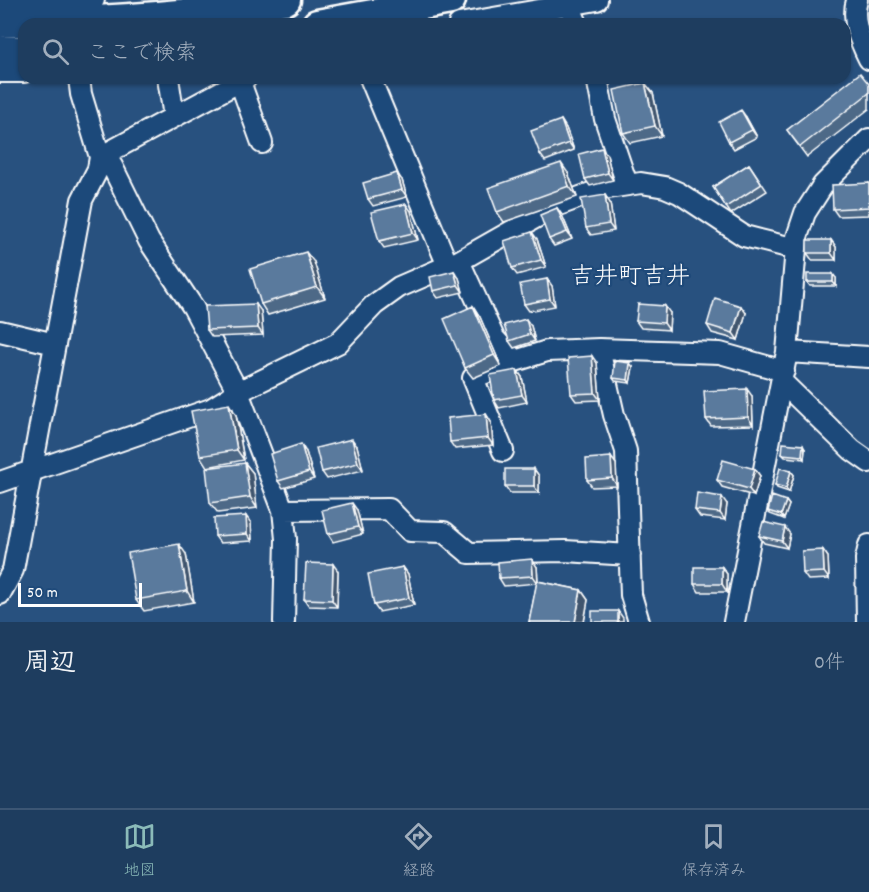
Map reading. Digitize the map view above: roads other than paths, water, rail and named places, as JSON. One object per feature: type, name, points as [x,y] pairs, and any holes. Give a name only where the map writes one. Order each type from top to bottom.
[{"type":"highway","points":[[33,18],[72,12],[201,7],[228,10],[286,0]]},
{"type":"highway","points":[[350,18],[451,0]]},
{"type":"highway","points":[[0,23],[18,20]]},
{"type":"highway","points":[[0,51],[18,51]]},
{"type":"street","points":[[0,2],[72,12],[94,0]]},
{"type":"street","points":[[494,18],[597,0]]},
{"type":"street","points":[[857,0],[858,33],[869,59]]},
{"type":"street","points":[[569,5],[574,18]]},
{"type":"street","points":[[0,72],[18,72]]},
{"type":"street","points":[[0,594],[13,570],[82,200],[98,169],[100,157],[80,84]]},
{"type":"street","points":[[169,84],[174,117]]},
{"type":"street","points":[[100,157],[235,84]]},
{"type":"street","points":[[245,84],[262,143]]},
{"type":"street","points":[[373,84],[454,263],[494,338],[515,361]]},
{"type":"street","points":[[598,84],[605,118],[627,184]]},
{"type":"street","points":[[734,622],[784,368],[797,237],[805,213],[822,185],[869,139]]},
{"type":"street","points":[[100,157],[112,166],[149,241],[193,307],[238,392],[283,510],[286,539],[284,622]]},
{"type":"street","points":[[0,482],[211,409],[238,392],[338,343],[361,318],[399,288],[454,263],[556,206],[602,189],[627,184],[653,185],[679,193],[744,236],[796,249]]},
{"type":"street","points":[[0,331],[55,344]]},
{"type":"street","points":[[599,349],[614,415],[627,452],[631,595],[639,622]]},
{"type":"street","points":[[503,451],[473,378],[548,351],[599,349],[720,353],[784,368],[869,357]]},
{"type":"street","points":[[784,368],[852,450],[869,462]]},
{"type":"street","points":[[283,510],[389,509],[410,531],[444,532],[469,553],[565,551],[630,555]]},
{"type":"street","points":[[867,622],[866,559],[869,545]]},
{"type":"district","name":"吉井町吉井","points":[[630,275]]}]
